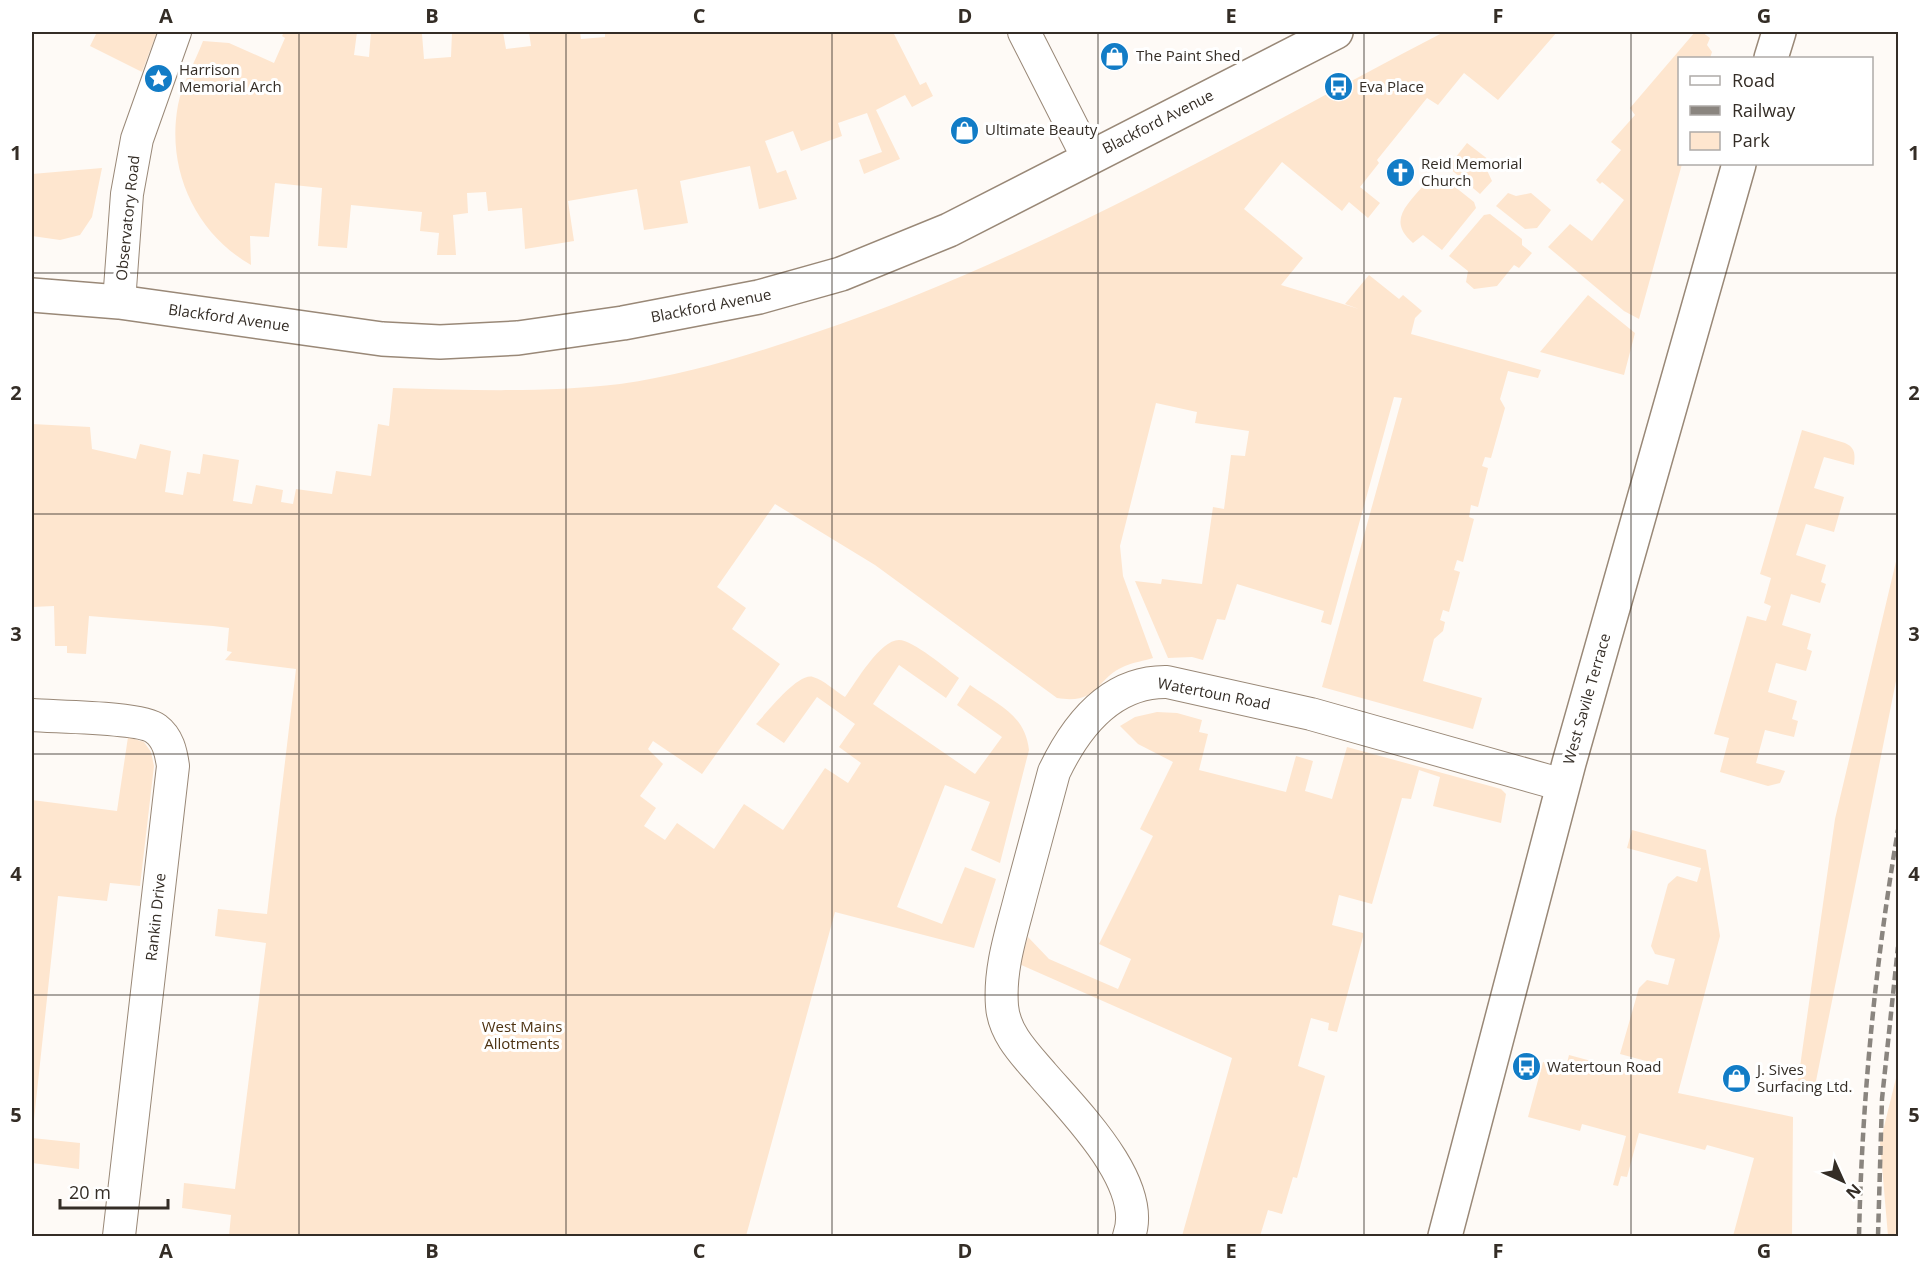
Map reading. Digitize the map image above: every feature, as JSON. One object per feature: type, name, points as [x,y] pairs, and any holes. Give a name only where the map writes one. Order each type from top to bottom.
[{"type":"street","name":"Observatory Road","points":[[119,302],[128,194],[137,139],[175,32]]},
{"type":"street","points":[[1024,32],[1088,158]]},
{"type":"street","name":"Blackford Avenue","points":[[32,295],[119,302],[415,342],[518,338],[623,323],[759,297],[841,274],[949,230],[1336,32]]},
{"type":"street","points":[[1771,57],[1779,32]]},
{"type":"street","name":"West Savile Terrace","points":[[1445,1236],[1563,785],[1739,165]]},
{"type":"street","name":"Watertoun Road","points":[[1129,1236],[1132,1227],[1131,1198],[1123,1178],[1014,1041],[1002,1008],[1004,959],[1054,772],[1066,747],[1095,710],[1131,687],[1151,682],[1167,682],[1311,714],[1563,785]]},
{"type":"street","name":"Rankin Drive","points":[[32,715],[147,723],[165,738],[171,754],[173,766],[119,1236]]},
{"type":"green space","points":[[97,32],[157,32],[142,72],[90,46]]},
{"type":"green space","points":[[284,32],[357,32],[354,55],[369,57],[371,32],[422,34],[424,59],[451,57],[452,32],[503,32],[506,49],[531,46],[529,32],[580,32],[581,39],[605,37],[605,32],[893,32],[920,85],[926,82],[933,96],[912,107],[905,95],[876,110],[900,159],[864,174],[859,160],[882,152],[867,113],[838,123],[842,136],[801,151],[793,131],[765,141],[777,173],[786,170],[797,199],[759,209],[750,166],[680,181],[688,223],[644,230],[637,189],[568,201],[574,241],[525,249],[522,208],[488,211],[486,192],[467,193],[468,213],[453,215],[456,255],[437,255],[439,233],[420,231],[422,212],[351,205],[347,248],[318,246],[322,188],[275,183],[269,237],[250,236],[251,265],[231,252],[214,236],[189,197],[176,152],[175,129],[178,105],[203,41],[229,43],[274,63],[285,38],[282,36]]},
{"type":"green space","name":"West Mains Allotments","points":[[1444,32],[1557,32],[1498,100],[1464,73],[1438,105],[1427,98],[1377,160],[1379,163],[1360,187],[1380,203],[1368,218],[1349,202],[1342,211],[1282,162],[1244,209],[1303,258],[1281,285],[1359,309],[1345,304],[1369,275],[1399,299],[1403,295],[1422,311],[1415,318],[1411,334],[1541,370],[1538,378],[1508,371],[1500,399],[1505,408],[1491,458],[1485,457],[1482,466],[1488,468],[1478,507],[1471,505],[1469,517],[1474,519],[1463,562],[1457,560],[1454,570],[1460,572],[1449,612],[1443,610],[1440,620],[1445,622],[1443,631],[1434,639],[1423,681],[1482,698],[1473,729],[1322,687],[1402,398],[1394,397],[1331,625],[1321,622],[1324,611],[1237,584],[1225,620],[1217,619],[1203,660],[1192,657],[1168,658],[1135,581],[1161,584],[1162,579],[1202,584],[1213,507],[1224,509],[1231,455],[1245,456],[1249,431],[1195,423],[1197,412],[1156,403],[1120,546],[1123,576],[1153,658],[1115,671],[1090,694],[1082,698],[1057,698],[875,565],[775,504],[717,587],[746,608],[732,629],[780,664],[702,774],[653,741],[648,749],[663,764],[640,796],[656,808],[644,826],[665,840],[677,823],[714,849],[744,804],[783,830],[825,768],[848,783],[861,763],[839,747],[855,724],[817,697],[784,743],[756,724],[791,687],[807,677],[821,681],[845,697],[876,654],[892,642],[899,640],[921,650],[959,678],[946,698],[899,665],[873,704],[975,774],[1002,737],[957,705],[970,685],[1016,719],[1022,727],[1029,750],[1000,863],[971,850],[990,802],[945,785],[897,907],[942,924],[965,867],[996,879],[974,948],[835,912],[746,1236],[229,1236],[231,1215],[182,1208],[184,1183],[235,1189],[266,943],[215,936],[218,909],[267,914],[296,669],[225,660],[232,652],[227,651],[229,628],[213,626],[89,616],[86,654],[67,653],[67,646],[55,646],[54,606],[32,607],[32,424],[90,427],[92,449],[136,459],[140,444],[171,451],[165,492],[183,495],[187,472],[200,474],[203,454],[239,460],[233,501],[252,504],[256,485],[283,490],[281,502],[293,504],[296,489],[332,494],[336,471],[371,476],[378,424],[389,426],[393,388],[535,390],[620,384],[695,369],[817,332],[979,269],[1058,233]]},
{"type":"green space","points":[[1695,32],[1702,32],[1710,38],[1707,45],[1712,52],[1710,57],[1678,57],[1678,165],[1682,165],[1639,319],[1624,311],[1548,247],[1570,224],[1592,241],[1624,200],[1602,182],[1600,184],[1596,180],[1621,150],[1611,142],[1635,115],[1630,108]]},
{"type":"green space","points":[[1467,143],[1489,160],[1485,166],[1492,181],[1480,194],[1448,167]]},
{"type":"green space","points":[[102,168],[92,217],[80,235],[60,240],[32,236],[32,174]]},
{"type":"green space","points":[[1440,175],[1474,202],[1476,208],[1442,250],[1423,235],[1413,243],[1401,227],[1402,213],[1406,207],[1423,186],[1428,189]]},
{"type":"green space","points":[[1508,193],[1516,196],[1531,193],[1551,210],[1537,228],[1525,229],[1496,206]]},
{"type":"green space","points":[[1490,214],[1522,239],[1522,245],[1532,253],[1519,268],[1514,265],[1497,286],[1474,289],[1466,282],[1468,271],[1449,256],[1484,215]]},
{"type":"green space","points":[[1588,295],[1635,333],[1624,375],[1540,352]]},
{"type":"green space","points":[[1802,430],[1849,445],[1854,452],[1854,465],[1824,457],[1814,488],[1844,497],[1834,532],[1806,524],[1796,555],[1826,565],[1821,582],[1826,584],[1820,603],[1791,594],[1782,625],[1811,634],[1807,649],[1812,651],[1806,671],[1776,663],[1768,692],[1797,701],[1792,719],[1798,721],[1794,737],[1765,730],[1756,763],[1785,771],[1780,783],[1768,786],[1720,772],[1729,738],[1714,734],[1747,616],[1766,621],[1771,606],[1764,603],[1771,578],[1760,574]]},
{"type":"green space","points":[[1898,553],[1898,671],[1815,1086],[1797,1088],[1835,819]]},
{"type":"green space","points":[[1157,712],[1177,713],[1202,720],[1199,732],[1208,734],[1199,770],[1286,792],[1296,756],[1313,761],[1305,791],[1332,799],[1347,747],[1501,789],[1506,794],[1501,823],[1433,806],[1440,777],[1419,770],[1411,799],[1402,798],[1372,904],[1339,895],[1332,925],[1363,933],[1363,937],[1337,1032],[1328,1030],[1329,1023],[1311,1018],[1298,1066],[1325,1076],[1297,1178],[1293,1177],[1282,1214],[1268,1210],[1260,1236],[1182,1236],[1232,1058],[1019,964],[1028,937],[1049,959],[1118,989],[1131,959],[1099,944],[1153,836],[1140,829],[1173,762],[1138,744],[1120,726],[1135,717]]},
{"type":"green space","points":[[128,737],[144,742],[151,752],[154,766],[140,886],[110,883],[107,901],[58,896],[32,1138],[32,800],[117,811]]},
{"type":"green space","points":[[1632,830],[1706,850],[1720,936],[1678,1093],[1793,1117],[1792,1236],[1733,1236],[1754,1158],[1707,1145],[1705,1150],[1639,1133],[1627,1177],[1621,1176],[1618,1186],[1613,1185],[1626,1136],[1582,1124],[1580,1131],[1528,1117],[1543,1062],[1566,1067],[1569,1055],[1643,1075],[1646,1061],[1620,1054],[1639,988],[1647,980],[1668,985],[1675,959],[1655,954],[1651,946],[1668,884],[1677,876],[1697,882],[1701,868],[1627,848]]},
{"type":"green space","points":[[1898,1070],[1898,1236],[1888,1236],[1880,1143]]},
{"type":"green space","points":[[32,1138],[80,1143],[79,1169],[32,1163]]},
{"type":"railway","points":[[1859,1236],[1863,1134],[1871,1033],[1898,830]]},
{"type":"railway","points":[[1878,1236],[1882,1099],[1898,947]]},
{"type":"place","name":"The Paint Shed","points":[[1115,56]]},
{"type":"place","name":"Harrison Memorial Arch","points":[[158,79]]},
{"type":"place","name":"Eva Place","points":[[1338,87]]},
{"type":"place","name":"Ultimate Beauty","points":[[964,130]]},
{"type":"place","name":"Reid Memorial Church","points":[[1400,173]]},
{"type":"place","name":"Watertoun Road","points":[[1526,1067]]},
{"type":"place","name":"J. Sives Surfacing Ltd.","points":[[1736,1079]]}]
